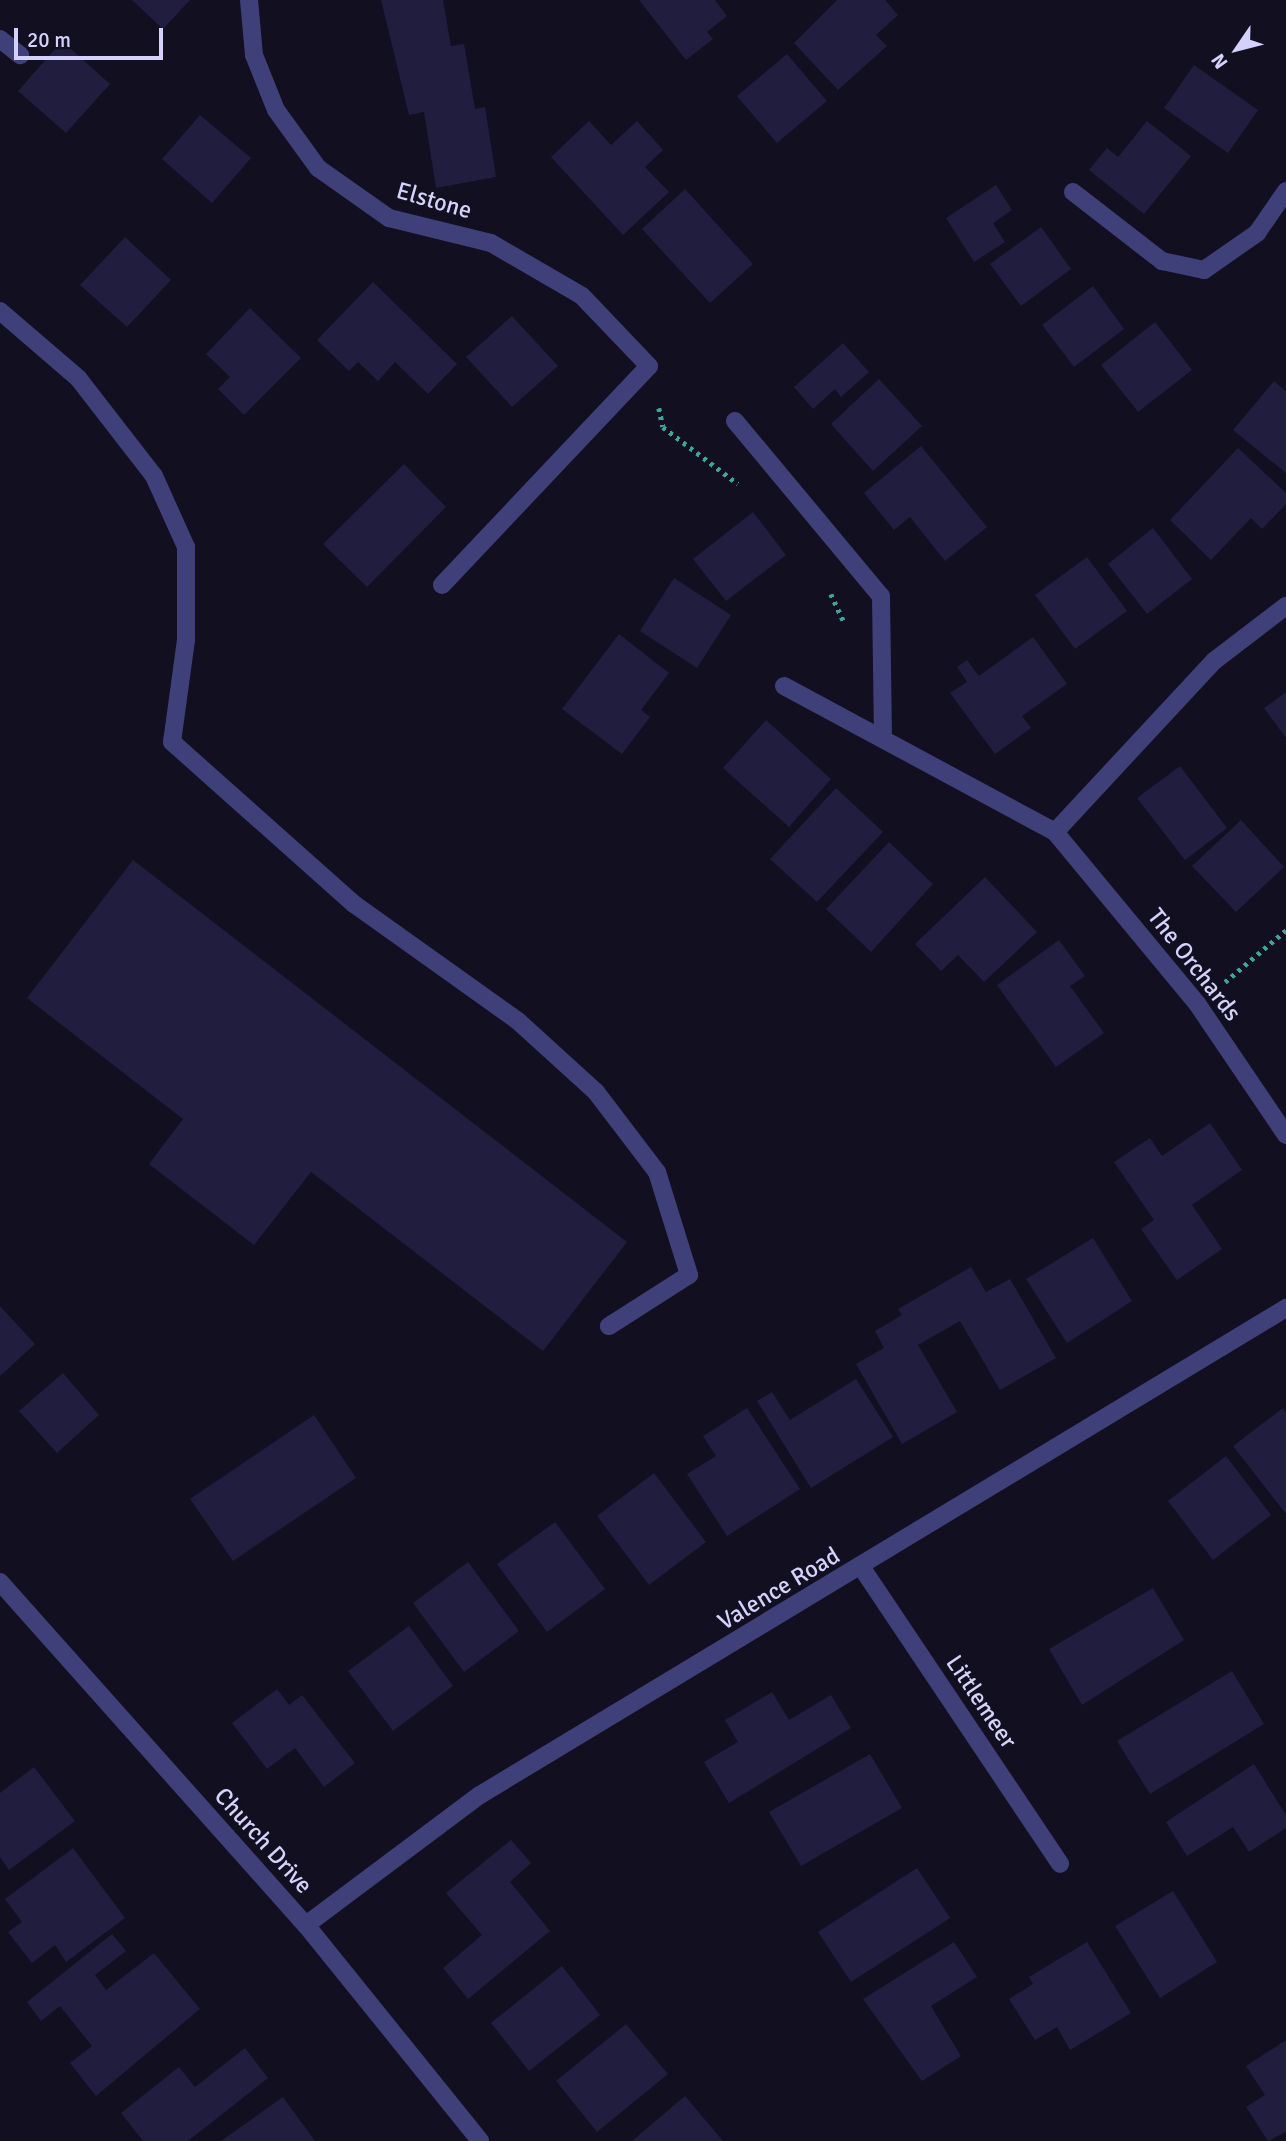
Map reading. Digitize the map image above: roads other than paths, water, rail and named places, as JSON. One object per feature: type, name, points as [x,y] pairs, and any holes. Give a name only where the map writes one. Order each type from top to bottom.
[{"type":"street","name":"Elstone","points":[[249,0],[254,55],[272,99],[318,168],[389,218],[491,243],[582,296],[649,366],[442,585]]},
{"type":"street","points":[[0,39],[20,55]]},
{"type":"street","points":[[1073,192],[1162,261],[1204,270],[1257,233],[1286,191]]},
{"type":"street","points":[[0,311],[78,378],[154,476],[186,547],[186,640],[172,742],[354,904],[518,1021],[596,1092],[657,1172],[689,1275],[609,1326]]},
{"type":"street","points":[[735,421],[881,596],[883,736]]},
{"type":"street","points":[[1055,832],[1214,661],[1286,606]]},
{"type":"street","name":"The Orchards","points":[[784,686],[883,736],[1055,832],[1198,1005],[1286,1135]]},
{"type":"street","name":"Valence Road","points":[[306,1925],[480,1795],[862,1568],[1286,1308]]},
{"type":"street","name":"Littlemeer","points":[[862,1568],[1060,1864]]},
{"type":"street","name":"Church Drive","points":[[0,1582],[306,1925],[480,2141]]}]
